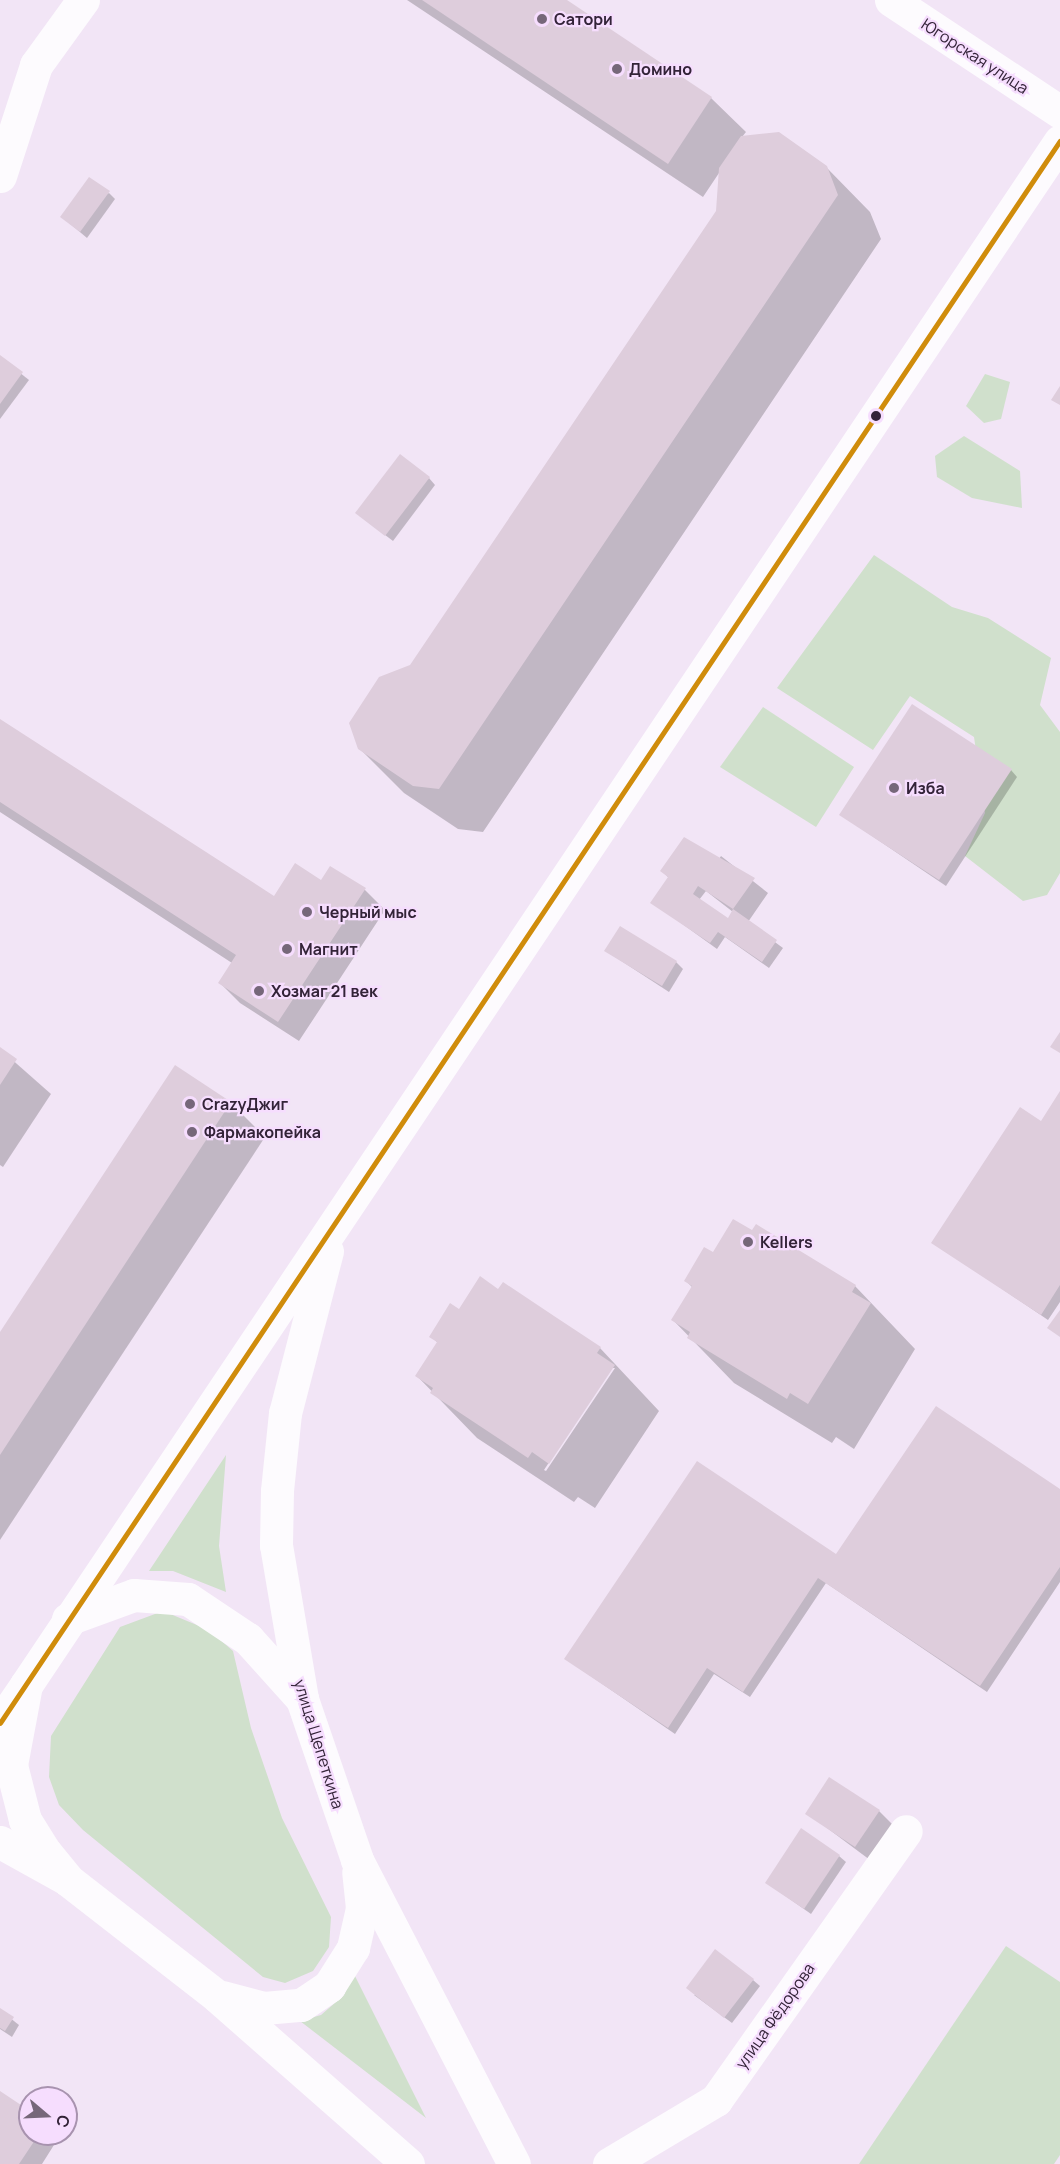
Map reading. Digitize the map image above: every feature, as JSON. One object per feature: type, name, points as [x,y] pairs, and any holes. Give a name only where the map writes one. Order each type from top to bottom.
[{"type":"main road","points":[[0,176],[36,65],[83,0]]},
{"type":"main road","name":"Югорская улица","points":[[891,0],[1060,112]]},
{"type":"main road","points":[[0,1723],[1060,141]]},
{"type":"main road","name":"улица Щепеткина","points":[[336,1221],[285,1413],[277,1491],[276,1545],[302,1699],[357,1860],[514,2164]]},
{"type":"main road","points":[[68,1619],[134,1595],[188,1599],[249,1639],[302,1699]]},
{"type":"main road","points":[[26,1685],[12,1765],[17,1794],[25,1820],[68,1880]]},
{"type":"main road","name":"улица Фёдорова","points":[[609,2164],[716,2100],[906,1831]]},
{"type":"main road","points":[[0,1842],[68,1880],[217,1996],[408,2164]]},
{"type":"main road","points":[[217,1996],[264,2008],[301,2005],[329,1986],[353,1948],[362,1908],[357,1860]]},
{"type":"green space","points":[[985,374],[1010,382],[1001,419],[984,423],[966,406]]},
{"type":"green space","points":[[964,436],[1020,471],[1022,508],[972,498],[937,477],[935,456]]},
{"type":"green space","points":[[874,555],[952,607],[988,618],[1051,658],[1040,705],[1060,732],[1060,873],[1047,895],[1023,901],[965,856],[985,813],[974,737],[910,696],[873,750],[777,688]]},
{"type":"green space","points":[[763,707],[854,767],[816,827],[720,767]]},
{"type":"green space","points":[[226,1455],[219,1546],[226,1592],[173,1571],[149,1571]]},
{"type":"green space","points":[[163,1611],[209,1630],[233,1651],[251,1728],[282,1818],[331,1917],[329,1947],[313,1971],[285,1983],[263,1977],[83,1830],[59,1805],[49,1777],[51,1736],[120,1627]]},
{"type":"green space","points":[[1006,1946],[1060,1982],[1060,2155],[1054,2164],[859,2164]]},
{"type":"green space","points":[[354,1974],[426,2118],[300,2021],[321,2015],[344,1995]]},
{"type":"building","points":[[422,0],[567,0],[712,97],[668,164]]},
{"type":"building","points":[[779,132],[827,166],[838,195],[439,789],[413,786],[358,749],[349,723],[379,677],[410,665],[716,211],[719,168],[741,136]]},
{"type":"building","points":[[89,177],[110,191],[80,232],[60,217]]},
{"type":"building","points":[[0,355],[23,372],[0,404]]},
{"type":"building","points":[[1060,386],[1060,405],[1051,400]]},
{"type":"building","points":[[400,454],[430,477],[385,536],[355,513]]},
{"type":"building","points":[[912,704],[1012,769],[939,880],[839,815]]},
{"type":"building","points":[[0,719],[274,896],[295,863],[321,880],[330,866],[366,888],[278,1022],[218,983],[236,955],[0,802]]},
{"type":"building","points":[[684,837],[755,878],[733,909],[777,940],[762,962],[718,932],[710,943],[650,903],[668,877],[660,871]],"holes":[[[698,886],[733,909],[728,918],[693,894]]]},
{"type":"building","points":[[620,926],[677,961],[662,986],[604,951]]},
{"type":"building","points":[[1060,1032],[1060,1053],[1050,1047]]},
{"type":"building","points":[[0,1047],[17,1059],[0,1085]]},
{"type":"building","points":[[175,1065],[231,1102],[0,1455],[0,1332]]},
{"type":"building","points":[[1060,1091],[1060,1285],[1041,1315],[931,1243],[1020,1107],[1041,1121]]},
{"type":"building","points":[[733,1219],[752,1230],[756,1224],[856,1285],[852,1292],[871,1303],[808,1404],[790,1393],[787,1399],[687,1338],[690,1332],[671,1320],[692,1286],[684,1281],[704,1247],[713,1252]]},
{"type":"building","points":[[480,1276],[498,1289],[503,1282],[601,1347],[597,1353],[615,1365],[549,1464],[532,1452],[528,1458],[430,1393],[433,1388],[415,1376],[437,1342],[429,1337],[450,1303],[459,1309]]},
{"type":"building","points":[[1060,1310],[1060,1337],[1047,1328]]},
{"type":"building","points":[[936,1406],[1060,1489],[1060,1567],[980,1686],[818,1578],[743,1692],[707,1668],[668,1728],[564,1659],[697,1461],[836,1554]]},
{"type":"building","points":[[829,1777],[880,1810],[855,1847],[805,1814]]},
{"type":"building","points":[[801,1828],[840,1855],[804,1909],[765,1883]]},
{"type":"building","points":[[715,1949],[754,1979],[724,2018],[686,1988]]},
{"type":"building","points":[[0,2008],[14,2017],[5,2031],[0,2028]]},
{"type":"building","points":[[0,2091],[18,2103],[18,2146],[31,2146],[19,2164],[0,2164]]},
{"type":"transit line","points":[[0,1723],[1060,141]]},
{"type":"place","name":"Сатори","points":[[542,19]]},
{"type":"place","name":"Домино","points":[[617,69]]},
{"type":"place","name":"Изба","points":[[894,788]]},
{"type":"place","name":"Черный мыс","points":[[307,912]]},
{"type":"place","name":"Магнит","points":[[287,949]]},
{"type":"place","name":"Хозмаг 21 век","points":[[259,991]]},
{"type":"place","name":"CrazyДжиг","points":[[190,1104]]},
{"type":"place","name":"Фармакопейка","points":[[192,1132]]},
{"type":"place","name":"Kellers","points":[[748,1242]]}]
